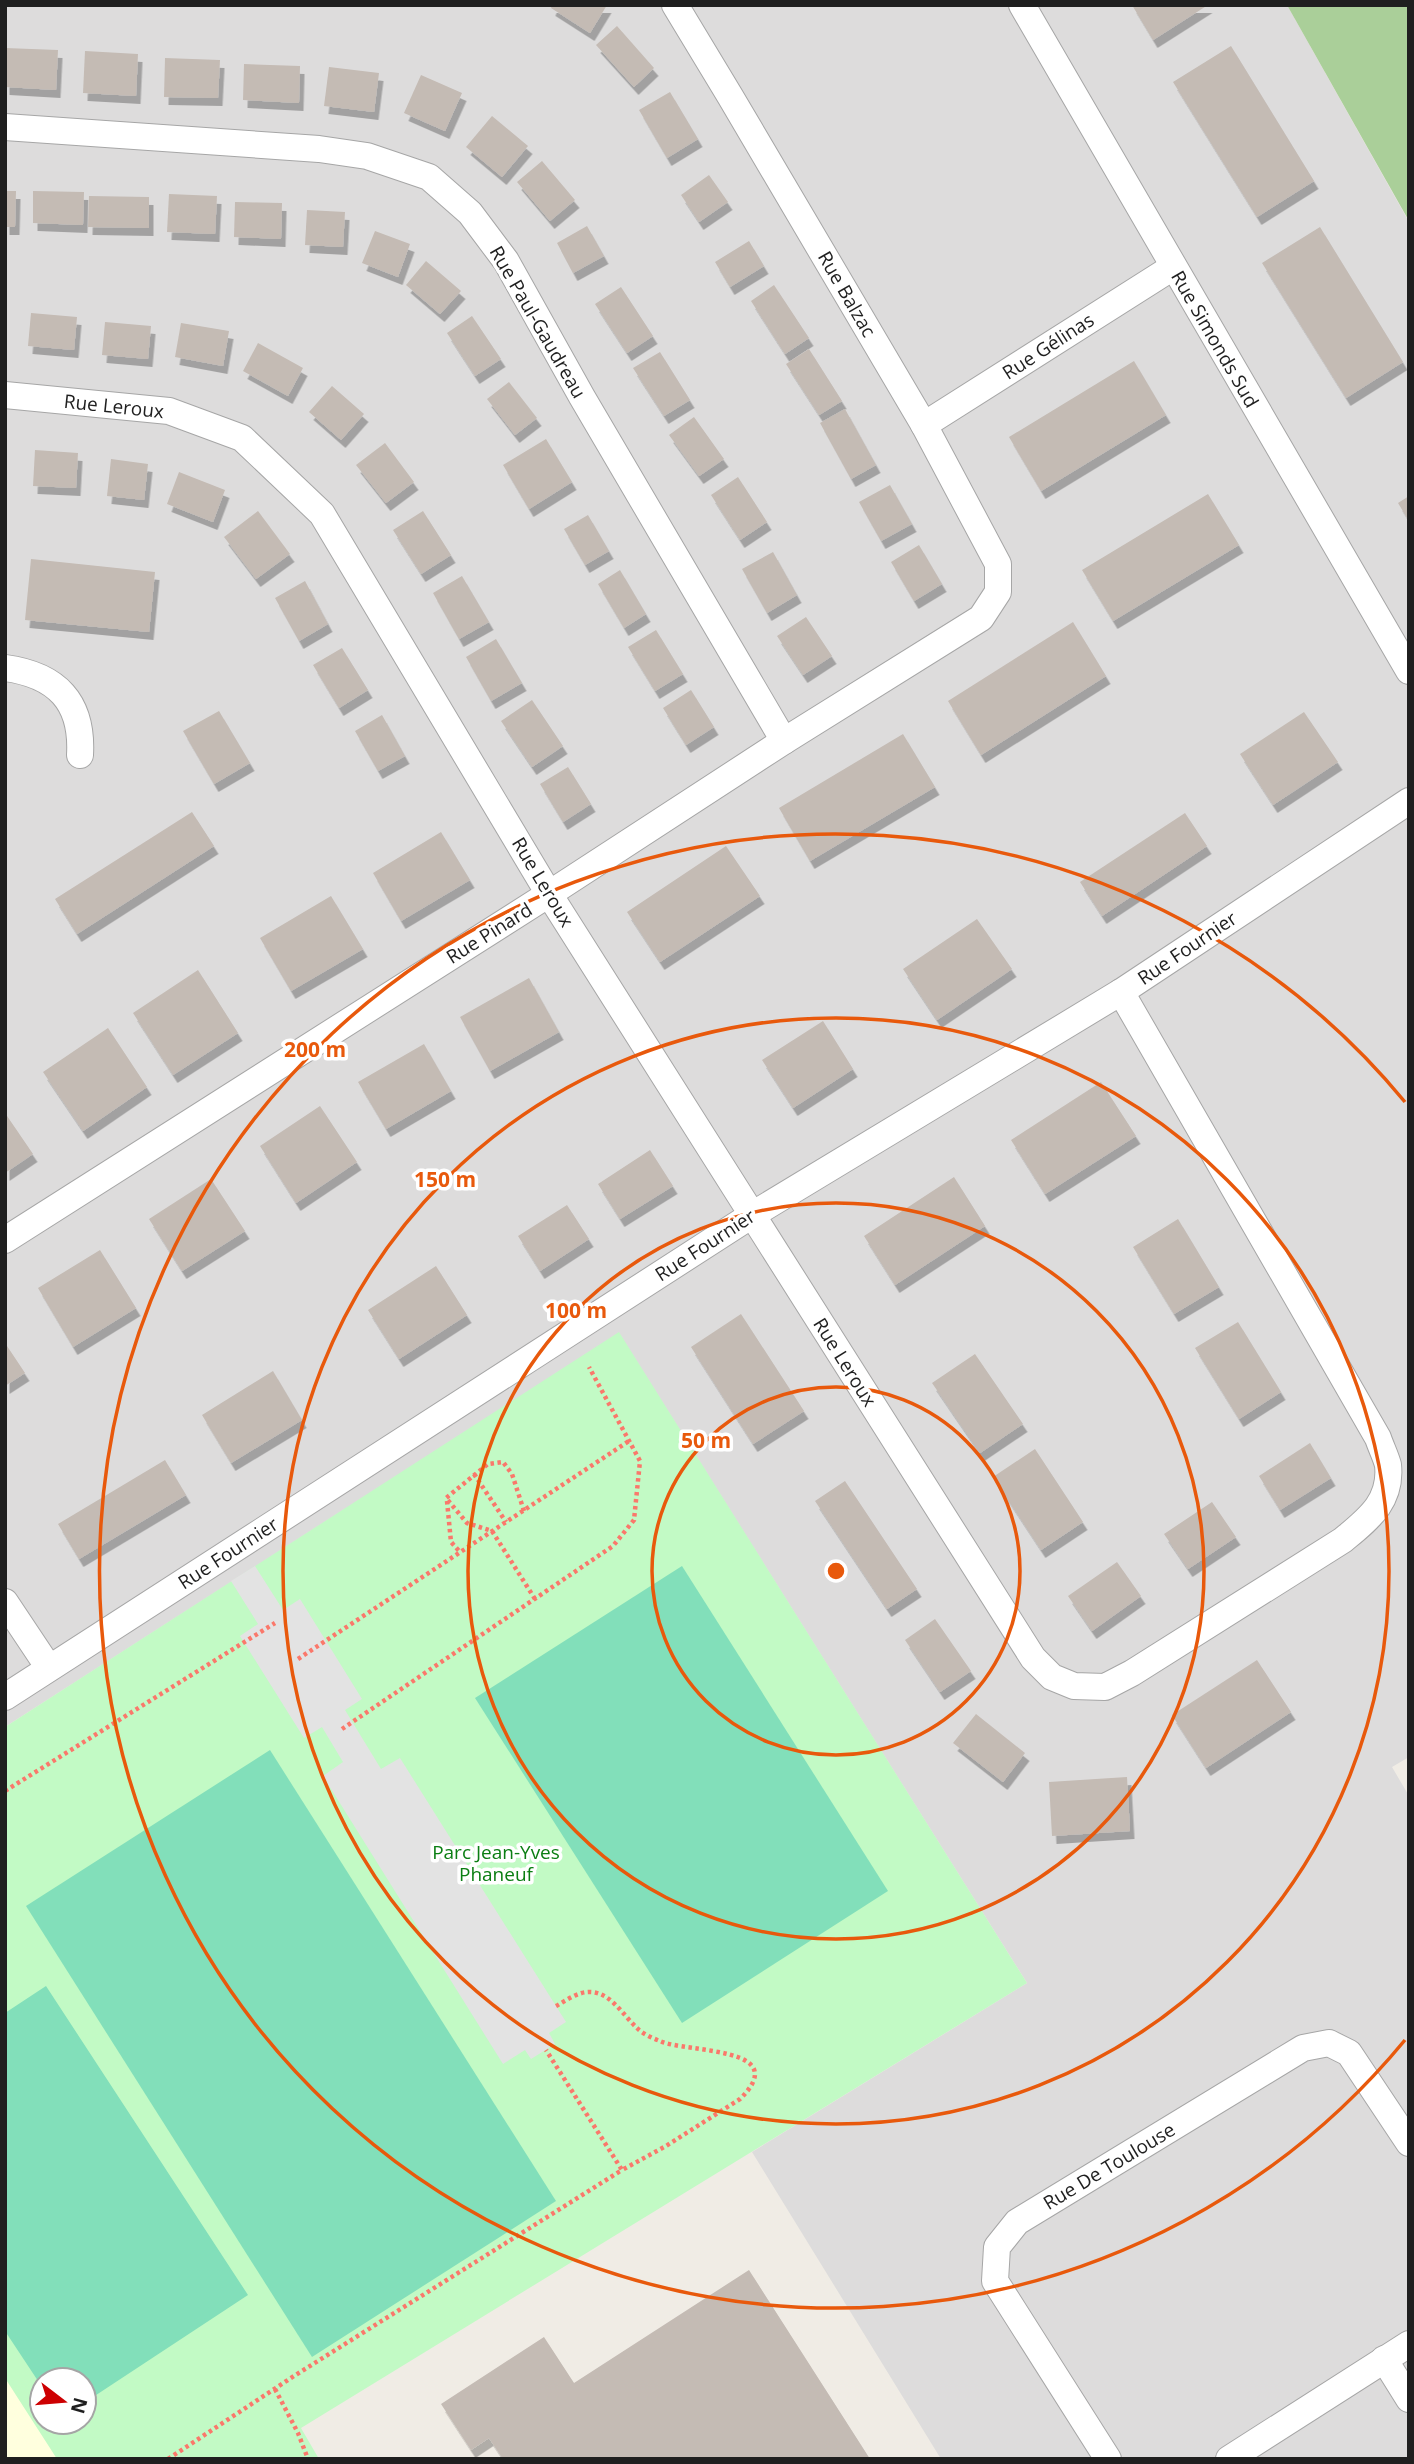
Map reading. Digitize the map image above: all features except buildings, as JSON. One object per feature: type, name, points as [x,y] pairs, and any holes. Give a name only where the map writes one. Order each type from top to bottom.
[{"type":"street","name":"Rue Balzac","points":[[675,5],[924,425],[998,564],[998,592]]},
{"type":"street","name":"Rue Simonds Sud","points":[[1022,5],[1409,671]]},
{"type":"street","name":"Rue Paul-Gaudreau","points":[[5,127],[319,149],[367,156],[429,177],[470,213],[506,261],[582,397],[784,741]]},
{"type":"street","name":"Rue Gélinas","points":[[924,425],[1173,267]]},
{"type":"street","name":"Rue Leroux","points":[[5,396],[169,411],[242,438],[322,513],[550,894],[1032,1658],[1052,1677],[1074,1686],[1105,1687],[1132,1673],[1343,1539],[1373,1515],[1385,1494],[1388,1466],[1378,1438],[1121,992]]},
{"type":"street","name":"Rue Pinard","points":[[5,1240],[550,894],[784,741],[981,618],[998,592]]},
{"type":"street","points":[[5,668],[40,677],[58,689],[74,706],[81,738],[80,755]]},
{"type":"street","name":"Rue Fournier","points":[[5,1697],[752,1215],[1121,992],[1409,801]]},
{"type":"street","points":[[5,1602],[49,1668]]},
{"type":"street","name":"Rue De Toulouse","points":[[1108,2459],[995,2281],[998,2247],[1017,2222],[1303,2048],[1329,2043],[1349,2053],[1409,2143]]},
{"type":"street","points":[[1229,2459],[1409,2344]]},
{"type":"street","points":[[1384,2359],[1409,2399]]},
{"type":"path","points":[[342,1729],[613,1546],[634,1520],[640,1461],[589,1367]]},
{"type":"path","points":[[298,1659],[629,1441]]},
{"type":"path","points":[[446,1498],[488,1464],[503,1462],[512,1474],[524,1511]]},
{"type":"path","points":[[474,1474],[506,1522]]},
{"type":"path","points":[[446,1498],[467,1523],[492,1531],[535,1599]]},
{"type":"path","points":[[446,1498],[451,1542],[460,1552]]},
{"type":"path","points":[[5,1791],[275,1623]]},
{"type":"path","points":[[167,2459],[622,2170],[666,2146],[740,2099],[750,2089],[755,2075],[753,2065],[744,2057],[662,2042],[639,2030],[603,1994],[589,1992],[556,2006]]},
{"type":"path","points":[[546,2050],[622,2170]]},
{"type":"path","points":[[275,2389],[308,2459]]},
{"type":"shaded area","points":[[5,5],[1287,5],[1409,222],[1409,1757],[1392,1767],[1409,1796],[1409,2459],[941,2459],[752,2152],[1027,1983],[619,1333],[5,1727]]},
{"type":"shaded area","points":[[255,1566],[283,1610],[300,1599],[362,1699],[345,1710],[381,1769],[400,1758],[566,2022],[549,2033],[555,2044],[531,2059],[525,2050],[503,2064],[323,1776],[343,1762],[322,1727],[304,1738],[240,1636],[258,1624],[231,1581]]},
{"type":"shaded area","points":[[5,2377],[28,2413],[28,2436],[43,2436],[58,2459],[5,2459]]},
{"type":"green space","points":[[1287,5],[1409,5],[1409,221]]},
{"type":"green space","name":"Parc Jean-Yves Phaneuf","points":[[619,1332],[1027,1983],[301,2428],[319,2459],[57,2459],[42,2436],[98,2436],[98,2366],[28,2366],[28,2414],[5,2378],[5,1727]]},
{"type":"green space","points":[[682,1566],[888,1891],[682,2023],[475,1698]]},
{"type":"green space","points":[[270,1750],[556,2201],[312,2357],[26,1906]]},
{"type":"green space","points":[[46,1986],[248,2295],[98,2394],[98,2366],[28,2366],[5,2331],[5,2013]]}]
